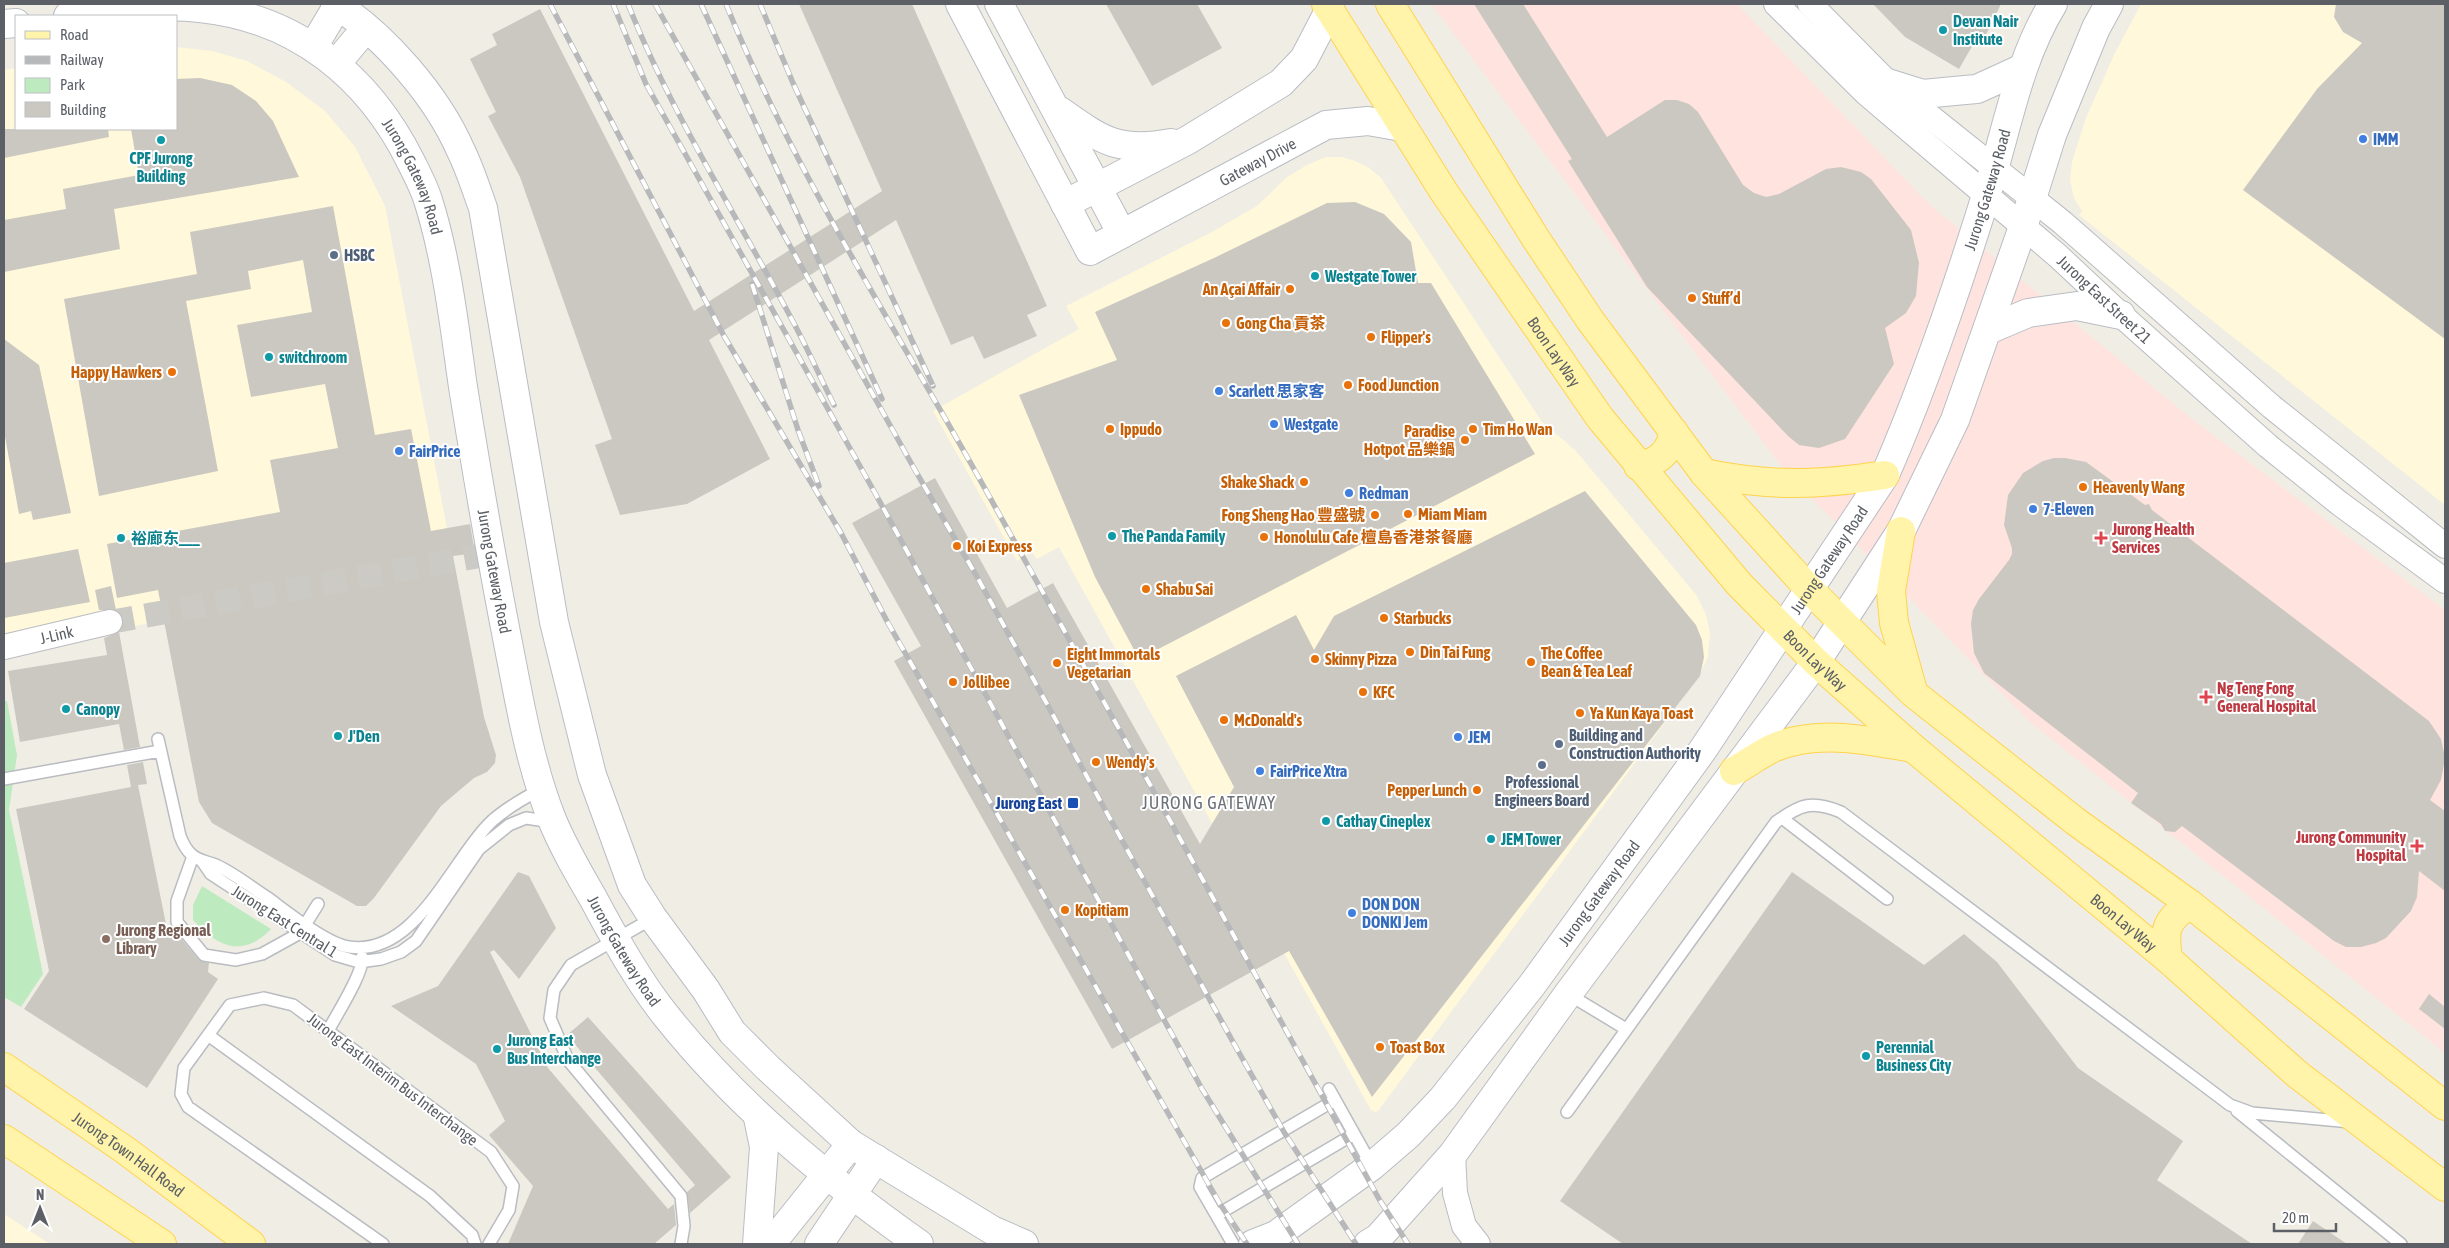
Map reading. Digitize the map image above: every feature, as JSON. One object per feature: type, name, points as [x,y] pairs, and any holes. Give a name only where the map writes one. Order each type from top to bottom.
[{"type":"main road","points":[[313,47],[337,4],[397,57],[431,100],[461,150],[483,208],[554,622],[592,775],[632,885],[653,918],[706,990],[732,1032],[768,1068],[851,1144],[992,1230],[1019,1243]]},
{"type":"main road","name":"Gateway Drive","points":[[960,4],[1090,251],[1326,125],[1368,121],[1402,126]]},
{"type":"main road","points":[[999,4],[1122,234]]},
{"type":"main road","points":[[1390,4],[1536,239],[1590,320],[1704,473],[1809,589],[1913,693],[2075,822],[2190,904],[2445,1106]]},
{"type":"main road","name":"Jurong Gateway Road","points":[[1254,1244],[1276,1235],[1372,1166],[1408,1135],[1443,1098],[1532,985],[1702,751],[1885,474],[1907,424],[1948,310],[1995,168],[2023,68],[2053,4]]},
{"type":"main road","points":[[1381,1242],[1453,1154],[1568,994],[1816,662],[1901,531],[1956,420],[2023,227],[2052,135],[2096,28],[2109,4]]},
{"type":"main road","name":"Jurong Gateway Road","points":[[76,15],[138,7],[200,8],[253,19],[302,39],[336,64],[377,105],[402,144],[427,196],[443,254],[490,554],[517,693],[541,789],[553,822],[614,938],[665,1014],[716,1074],[758,1118],[825,1175],[919,1244]]},
{"type":"main road","points":[[1065,204],[1098,189],[1188,140],[1281,83],[1304,59],[1328,7]]},
{"type":"main road","name":"Boon Lay Way","points":[[1328,7],[1402,126],[1600,418],[1638,466],[1739,584],[1816,662],[1913,748],[2168,959],[2297,1074],[2445,1187]]},
{"type":"main road","points":[[336,64],[366,28]]},
{"type":"main road","points":[[1888,83],[1922,94],[1971,90],[2023,68]]},
{"type":"main road","points":[[1056,108],[1098,138],[1125,146],[1153,147],[1188,140]]},
{"type":"main road","points":[[1988,330],[2028,313],[2077,306],[2121,315]]},
{"type":"main road","points":[[1638,466],[1652,464],[1663,457],[1671,446],[1674,432]]},
{"type":"main road","points":[[1704,473],[1743,481],[1789,484],[1830,483],[1885,474]]},
{"type":"main road","points":[[1901,531],[1891,590],[1894,623],[1913,693]]},
{"type":"main road","points":[[1734,771],[1774,748],[1805,739],[1856,738],[1913,748]]},
{"type":"main road","points":[[2168,959],[2165,937],[2168,925],[2176,914],[2190,904]]},
{"type":"main road","name":"Jurong Town Hall Road","points":[[4,1068],[125,1150],[251,1244]]},
{"type":"main road","points":[[757,1244],[764,1147],[758,1118]]},
{"type":"main road","points":[[4,1139],[162,1244]]},
{"type":"main road","points":[[771,1244],[851,1144]]},
{"type":"main road","points":[[819,1244],[876,1159]]},
{"type":"street","name":"Jurong East Street 21","points":[[1776,4],[1866,93],[2023,227],[2268,446],[2339,503],[2445,581]]},
{"type":"street","name":"Jurong East Street 21","points":[[1810,4],[1888,83],[2032,198],[2272,407],[2445,546]]},
{"type":"street","name":"J-Link","points":[[4,648],[110,622]]},
{"type":"street","points":[[1453,1154],[1455,1193],[1464,1226],[1478,1244]]},
{"type":"lane","points":[[158,739],[180,836],[185,848],[198,859],[177,901],[177,922],[204,955],[226,959],[262,954],[303,929],[318,904]]},
{"type":"lane","points":[[4,779],[160,751]]},
{"type":"lane","name":"Jurong East Central 1","points":[[303,929],[347,947],[368,948],[386,942],[424,911],[492,820],[518,801],[541,789]]},
{"type":"lane","points":[[1567,1112],[1771,830],[1782,818],[1808,804],[1824,805],[1841,812],[2230,1105],[2401,1244]]},
{"type":"lane","name":"Jurong East Central 1","points":[[198,859],[213,864],[303,929],[335,955],[363,961],[381,959],[401,952],[416,941],[442,907],[480,849],[509,825],[526,818],[553,822]]},
{"type":"lane","points":[[1782,818],[1887,899]]},
{"type":"lane","points":[[431,900],[442,907]]},
{"type":"lane","points":[[653,918],[614,938],[571,965],[554,990],[550,1018],[568,1060],[681,1196],[684,1226],[680,1244]]},
{"type":"lane","points":[[328,1031],[363,961],[360,948]]},
{"type":"lane","points":[[1568,994],[1626,1029]]},
{"type":"lane","name":"Jurong East Interim Bus Interchange","points":[[383,1244],[188,1108],[182,1094],[184,1068],[230,1005],[264,998],[293,1005],[491,1152],[513,1186],[509,1210],[489,1244]]},
{"type":"lane","points":[[208,1035],[430,1196],[472,1235],[475,1244]]},
{"type":"lane","points":[[1233,1244],[1200,1187],[1202,1178],[1332,1095],[1372,1166]]},
{"type":"lane","points":[[2230,1105],[2252,1113],[2363,1124]]},
{"type":"lane","points":[[1217,1216],[1354,1134]]},
{"type":"shaded area","name":"Jurong Health Services","points":[[1431,4],[1737,4],[1930,205],[2192,419],[2445,610],[2445,1053],[2029,721],[1785,471]]},
{"type":"shaded area","points":[[2141,4],[2445,4],[2445,505],[2079,215],[2082,211],[2074,198],[2070,180],[2072,162],[2086,118],[2114,55]]},
{"type":"shaded area","points":[[178,47],[212,51],[247,61],[286,82],[325,111],[355,147],[385,206],[454,565],[4,651],[4,70],[15,68],[15,130],[178,130]]},
{"type":"shaded area","points":[[1326,157],[1342,157],[1355,161],[1368,167],[1381,178],[1542,422],[1575,450],[1697,596],[1706,615],[1710,633],[1708,657],[1699,676],[1378,1111],[1375,1112],[1371,1110],[1059,547],[1037,559],[1032,552],[1017,561],[933,411],[1079,329],[1066,306],[1212,232],[1257,206],[1286,178],[1305,166]]},
{"type":"shaded area","points":[[4,1214],[50,1244],[4,1244]]},
{"type":"green space","points":[[4,701],[7,701],[17,755],[9,810],[43,974],[21,1007],[4,997]]},
{"type":"green space","points":[[202,886],[271,929],[251,944],[231,946],[221,943],[202,930],[193,920],[193,905]]},
{"type":"building","points":[[799,4],[912,4],[1047,306],[1027,315],[1037,336],[984,359],[973,336],[951,345],[896,220],[709,340],[770,459],[687,504],[620,515],[595,445],[612,439],[520,177],[488,116],[496,112],[470,59],[497,45],[492,34],[540,9],[694,311],[882,191]]},
{"type":"building","points":[[1106,4],[1197,4],[1222,48],[1152,86]]},
{"type":"building","points":[[1474,4],[1523,4],[1607,137],[1665,100],[1677,100],[1689,104],[1698,112],[1743,185],[1754,193],[1766,197],[1779,194],[1826,169],[1841,167],[1861,172],[1871,179],[1911,230],[1919,263],[1916,296],[1906,313],[1885,328],[1894,364],[1845,439],[1819,448],[1799,445],[1788,436],[1647,287],[1568,161],[1572,159]]},
{"type":"building","name":"Devan Nair Institute","points":[[1873,4],[2001,4],[1980,47],[1974,43],[1959,69],[1905,37]]},
{"type":"building","name":"IMM","points":[[2336,4],[2445,4],[2445,339],[2243,190],[2317,89],[2362,43],[2343,32],[2334,17]]},
{"type":"building","points":[[200,78],[232,85],[256,101],[273,121],[299,177],[114,209],[120,249],[4,272],[4,220],[66,209],[63,189],[139,175],[131,130],[178,130],[178,79]]},
{"type":"building","points":[[4,129],[108,130],[109,137],[4,158]]},
{"type":"building","name":"Westgate","points":[[1355,202],[1384,214],[1411,242],[1418,283],[1431,283],[1535,454],[1139,659],[1095,577],[1019,395],[1117,360],[1095,312],[1214,258],[1327,203]]},
{"type":"building","points":[[333,206],[375,435],[411,429],[431,531],[470,524],[475,553],[453,556],[484,717],[496,755],[495,763],[487,772],[474,778],[441,806],[374,898],[366,906],[357,906],[212,823],[199,802],[158,590],[117,598],[107,544],[280,512],[270,460],[338,448],[325,384],[251,397],[237,325],[312,312],[303,260],[248,271],[251,289],[186,301],[218,471],[99,496],[64,299],[197,274],[190,232]]},
{"type":"building","points":[[4,339],[39,365],[71,513],[33,520],[31,511],[19,514],[4,431]]},
{"type":"building","name":"Ng Teng Fong General Hospital","points":[[2054,458],[2086,462],[2145,505],[2149,504],[2152,510],[2429,721],[2441,739],[2445,758],[2441,780],[2430,800],[2445,811],[2445,891],[2419,871],[2417,897],[2411,911],[2386,938],[2361,947],[2346,947],[2334,941],[2182,826],[2175,832],[2165,831],[2161,824],[2131,803],[2138,793],[1984,673],[1974,653],[1971,624],[1973,610],[1979,599],[2012,554],[2012,548],[2004,525],[2008,495],[2023,473],[2043,461]]},
{"type":"building","points":[[935,478],[1007,608],[1053,583],[1200,844],[1234,787],[1176,676],[1296,615],[1314,650],[1334,616],[1585,491],[1696,625],[1702,640],[1704,657],[1700,676],[1372,1097],[1289,951],[1112,1049],[894,661],[921,646],[852,523]]},
{"type":"building","points":[[78,549],[90,602],[4,618],[4,563]]},
{"type":"building","points":[[111,586],[116,610],[99,610],[95,590]]},
{"type":"building","name":"Canopy","points":[[119,632],[140,747],[124,750],[119,724],[20,742],[8,671],[107,655],[104,638]]},
{"type":"building","name":"Jurong Regional Library","points":[[143,762],[147,784],[138,785],[167,929],[173,929],[199,960],[209,963],[208,972],[218,979],[147,1088],[24,1009],[49,971],[16,809],[131,787],[127,765]]},
{"type":"building","name":"Jurong East Bus Interchange","points":[[518,872],[529,876],[556,928],[519,979],[494,950],[490,952],[548,1068],[668,1209],[674,1204],[676,1225],[654,1244],[508,1244],[533,1186],[489,1135],[505,1121],[476,1064],[391,1006],[438,986]]},
{"type":"building","name":"Perennial Business City","points":[[1792,872],[1924,965],[1964,934],[1997,962],[2078,1068],[2183,1141],[2157,1180],[2252,1244],[1623,1244],[1560,1201]]},
{"type":"building","points":[[2429,994],[2445,1007],[2445,1029],[2419,1009]]},
{"type":"building","points":[[588,1017],[731,1177],[690,1213],[687,1192],[695,1185],[567,1035]]},
{"type":"building","points":[[2313,1221],[2347,1244],[2298,1244]]},
{"type":"tunnel","points":[[110,622],[490,554]]},
{"type":"railway","points":[[550,4],[724,336],[841,533],[888,623],[1220,1204],[1247,1244]]},
{"type":"railway","points":[[613,4],[646,84],[875,493],[1202,1089],[1298,1244]]},
{"type":"railway","points":[[628,4],[664,84],[704,162],[796,327],[834,405]]},
{"type":"railway","points":[[655,4],[915,470],[976,575],[1233,1042],[1284,1132],[1356,1244]]},
{"type":"railway","points":[[701,4],[882,399]]},
{"type":"railway","points":[[726,4],[780,124],[842,240],[974,469],[1379,1199],[1408,1244]]},
{"type":"railway","points":[[760,4],[793,83],[933,386]]},
{"type":"railway","points":[[752,284],[798,430],[819,486]]},
{"type":"place","name":"Devan Nair Institute","points":[[1943,30]]},
{"type":"place","name":"IMM","points":[[2363,139]]},
{"type":"place","name":"CPF Jurong Building","points":[[161,140]]},
{"type":"place","name":"HSBC","points":[[334,255]]},
{"type":"place","name":"Westgate Tower","points":[[1315,276]]},
{"type":"place","name":"An Açai Affair","points":[[1290,289]]},
{"type":"place","name":"Stuff’d","points":[[1692,298]]},
{"type":"place","name":"Gong Cha 貢茶","points":[[1226,323]]},
{"type":"place","name":"Flipper's","points":[[1371,337]]},
{"type":"place","name":"switchroom","points":[[269,357]]},
{"type":"place","name":"Happy Hawkers","points":[[172,372]]},
{"type":"place","name":"Food Junction","points":[[1348,385]]},
{"type":"place","name":"Scarlett 思家客","points":[[1219,391]]},
{"type":"place","name":"Westgate","points":[[1274,424]]},
{"type":"place","name":"Ippudo","points":[[1110,429]]},
{"type":"place","name":"Tim Ho Wan","points":[[1473,429]]},
{"type":"place","name":"Paradise Hotpot 品樂鍋","points":[[1465,440]]},
{"type":"place","name":"FairPrice","points":[[399,451]]},
{"type":"place","name":"Shake Shack","points":[[1304,482]]},
{"type":"place","name":"Heavenly Wang","points":[[2083,487]]},
{"type":"place","name":"Redman","points":[[1349,493]]},
{"type":"place","name":"7-Eleven","points":[[2033,509]]},
{"type":"place","name":"Miam Miam","points":[[1408,514]]},
{"type":"place","name":"Fong Sheng Hao 豐盛號","points":[[1375,515]]},
{"type":"place","name":"The Panda Family","points":[[1112,536]]},
{"type":"place","name":"Honolulu Cafe 檀島香港茶餐廳","points":[[1264,537]]},
{"type":"place","name":"裕廊东___","points":[[121,538]]},
{"type":"place","name":"Jurong Health Services","points":[[2101,538]]},
{"type":"place","name":"Koi Express","points":[[957,546]]},
{"type":"place","name":"Shabu Sai","points":[[1146,589]]},
{"type":"place","name":"Starbucks","points":[[1384,618]]},
{"type":"place","name":"Din Tai Fung","points":[[1410,652]]},
{"type":"place","name":"Skinny Pizza","points":[[1315,659]]},
{"type":"place","name":"The Coffee Bean & Tea Leaf","points":[[1531,662]]},
{"type":"place","name":"Eight Immortals Vegetarian","points":[[1057,663]]},
{"type":"place","name":"Jollibee","points":[[953,682]]},
{"type":"place","name":"KFC","points":[[1363,692]]},
{"type":"place","name":"Ng Teng Fong General Hospital","points":[[2206,697]]},
{"type":"place","name":"Canopy","points":[[66,709]]},
{"type":"place","name":"Ya Kun Kaya Toast","points":[[1580,713]]},
{"type":"place","name":"McDonald's","points":[[1224,720]]},
{"type":"place","name":"J'Den","points":[[338,736]]},
{"type":"place","name":"JEM","points":[[1458,737]]},
{"type":"place","name":"Building and Construction Authority","points":[[1559,744]]},
{"type":"place","name":"Wendy's","points":[[1096,762]]},
{"type":"place","name":"Professional Engineers Board","points":[[1542,765]]},
{"type":"place","name":"FairPrice Xtra","points":[[1260,771]]},
{"type":"place","name":"Pepper Lunch","points":[[1477,790]]},
{"type":"place","name":"Jurong East","points":[[1073,803]]},
{"type":"place","name":"Cathay Cineplex","points":[[1326,821]]},
{"type":"place","name":"JEM Tower","points":[[1491,839]]},
{"type":"place","name":"Jurong Community Hospital","points":[[2417,846]]},
{"type":"place","name":"Kopitiam","points":[[1065,910]]},
{"type":"place","name":"DON DON DONKI Jem","points":[[1352,913]]},
{"type":"place","name":"Jurong Regional Library","points":[[106,939]]},
{"type":"place","name":"Toast Box","points":[[1380,1047]]},
{"type":"place","name":"Jurong East Bus Interchange","points":[[497,1049]]},
{"type":"place","name":"Perennial Business City","points":[[1866,1056]]},
{"type":"district","name":"JURONG GATEWAY","points":[[1209,803]]}]
